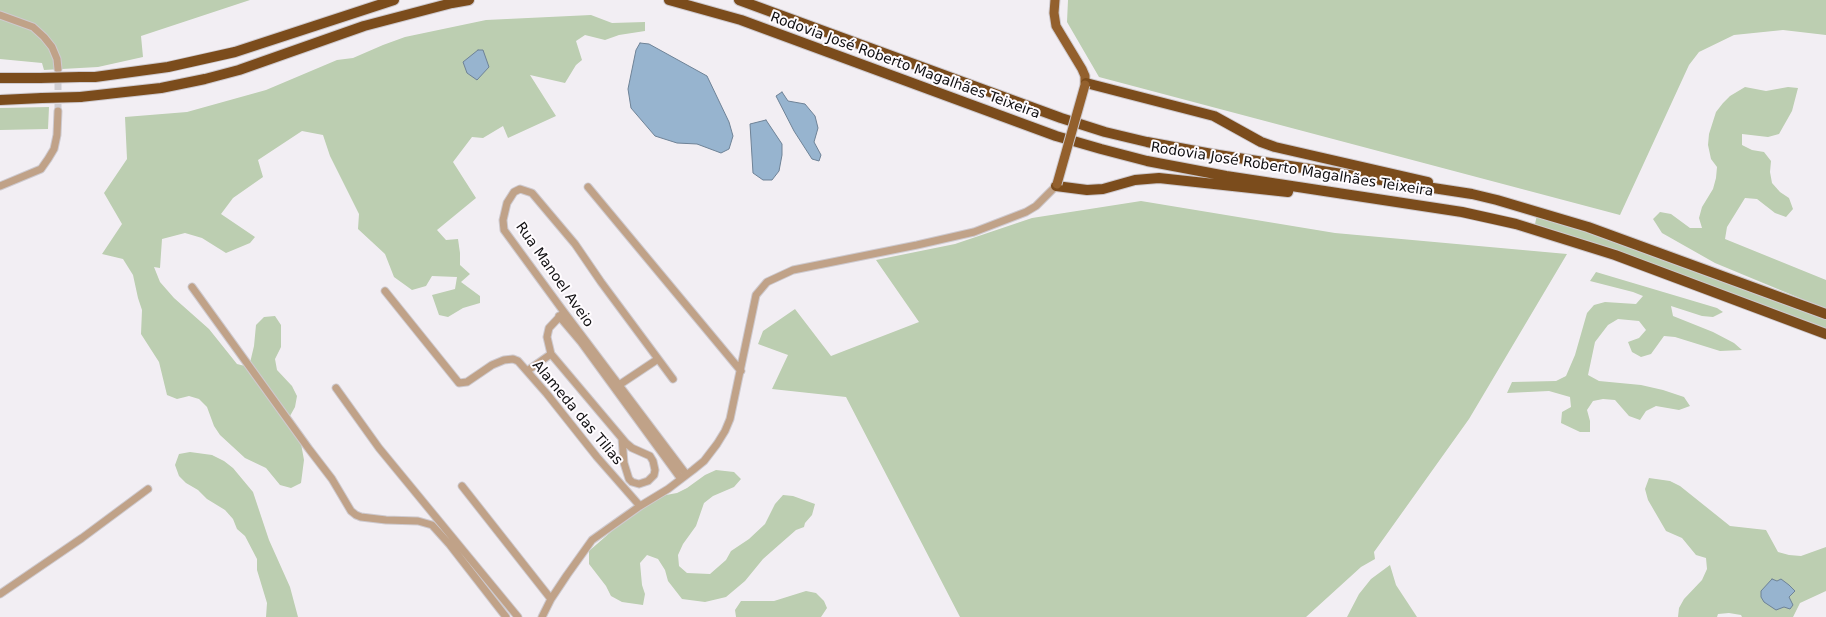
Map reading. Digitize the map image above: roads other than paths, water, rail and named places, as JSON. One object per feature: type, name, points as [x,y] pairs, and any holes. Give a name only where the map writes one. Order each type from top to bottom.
[{"type":"highway","points":[[0,78],[95,77],[168,67],[235,52],[394,0]]},
{"type":"highway","points":[[0,100],[80,97],[161,88],[205,80],[364,26],[468,0]]},
{"type":"highway","name":"Rodovia José Roberto Magalhães Teixeira","points":[[669,0],[741,20],[1056,136],[1101,150],[1226,176],[1462,212],[1538,231],[1615,255],[1826,334]]},
{"type":"highway","name":"Rodovia José Roberto Magalhães Teixeira","points":[[739,0],[1061,118],[1105,132],[1212,154],[1472,194],[1544,213],[1620,238],[1826,314]]},
{"type":"highway","points":[[1085,84],[1214,116],[1260,142],[1274,147],[1441,185],[1472,194]]},
{"type":"highway","points":[[1057,185],[1087,190],[1103,189],[1135,180],[1159,178],[1254,189],[1377,199]]},
{"type":"main road","points":[[1055,0],[1056,26],[1082,70],[1085,84],[1057,185]]},
{"type":"street","points":[[0,14],[33,27],[44,36],[52,46],[57,58],[58,69]]},
{"type":"street","points":[[0,186],[40,169],[48,159],[54,149],[57,135],[58,111]]},
{"type":"street","points":[[542,617],[551,599],[575,562],[592,540],[684,477],[704,460],[725,431],[730,419],[741,371],[756,295],[767,282],[793,270],[974,232],[1026,212],[1036,206],[1057,185]]},
{"type":"street","points":[[588,187],[741,371]]},
{"type":"street","name":"Rua Manoel Aveio","points":[[673,379],[575,244],[532,193],[520,189],[514,192],[507,203],[502,220],[504,230],[562,314],[618,384],[684,477]]},
{"type":"street","points":[[192,287],[332,479],[356,515],[386,520],[418,521],[432,525],[506,617]]},
{"type":"street","name":"Alameda das Tilias","points":[[385,291],[459,383],[467,382],[492,365],[508,359],[516,360],[640,506]]},
{"type":"street","points":[[622,439],[624,463],[629,478],[632,482],[640,484],[648,480],[654,475],[655,470],[650,456],[632,448],[622,439],[551,354],[547,337],[549,328],[562,314],[581,342],[684,477]]},
{"type":"street","points":[[527,371],[551,354]]},
{"type":"street","points":[[618,384],[658,359]]},
{"type":"street","points":[[336,388],[379,448],[518,617]]},
{"type":"street","points":[[462,486],[551,599]]},
{"type":"street","points":[[0,594],[82,538],[148,489]]},
{"type":"water","points":[[640,43],[649,44],[707,76],[729,122],[733,136],[729,149],[721,153],[697,144],[677,143],[655,136],[631,108],[628,89],[636,50]]},
{"type":"water","points":[[478,50],[483,50],[489,67],[477,80],[467,73],[463,62]]},
{"type":"water","points":[[782,92],[788,101],[805,104],[815,116],[818,128],[814,142],[821,155],[819,161],[812,159],[794,131],[776,96]]},
{"type":"water","points":[[766,120],[782,144],[779,171],[772,180],[763,180],[753,173],[750,124]]},
{"type":"water","points":[[1772,579],[1777,581],[1781,579],[1795,591],[1789,597],[1793,605],[1790,609],[1784,607],[1776,610],[1764,602],[1761,597],[1761,591]]},
{"type":"tunnel","points":[[58,74],[58,111]]}]
